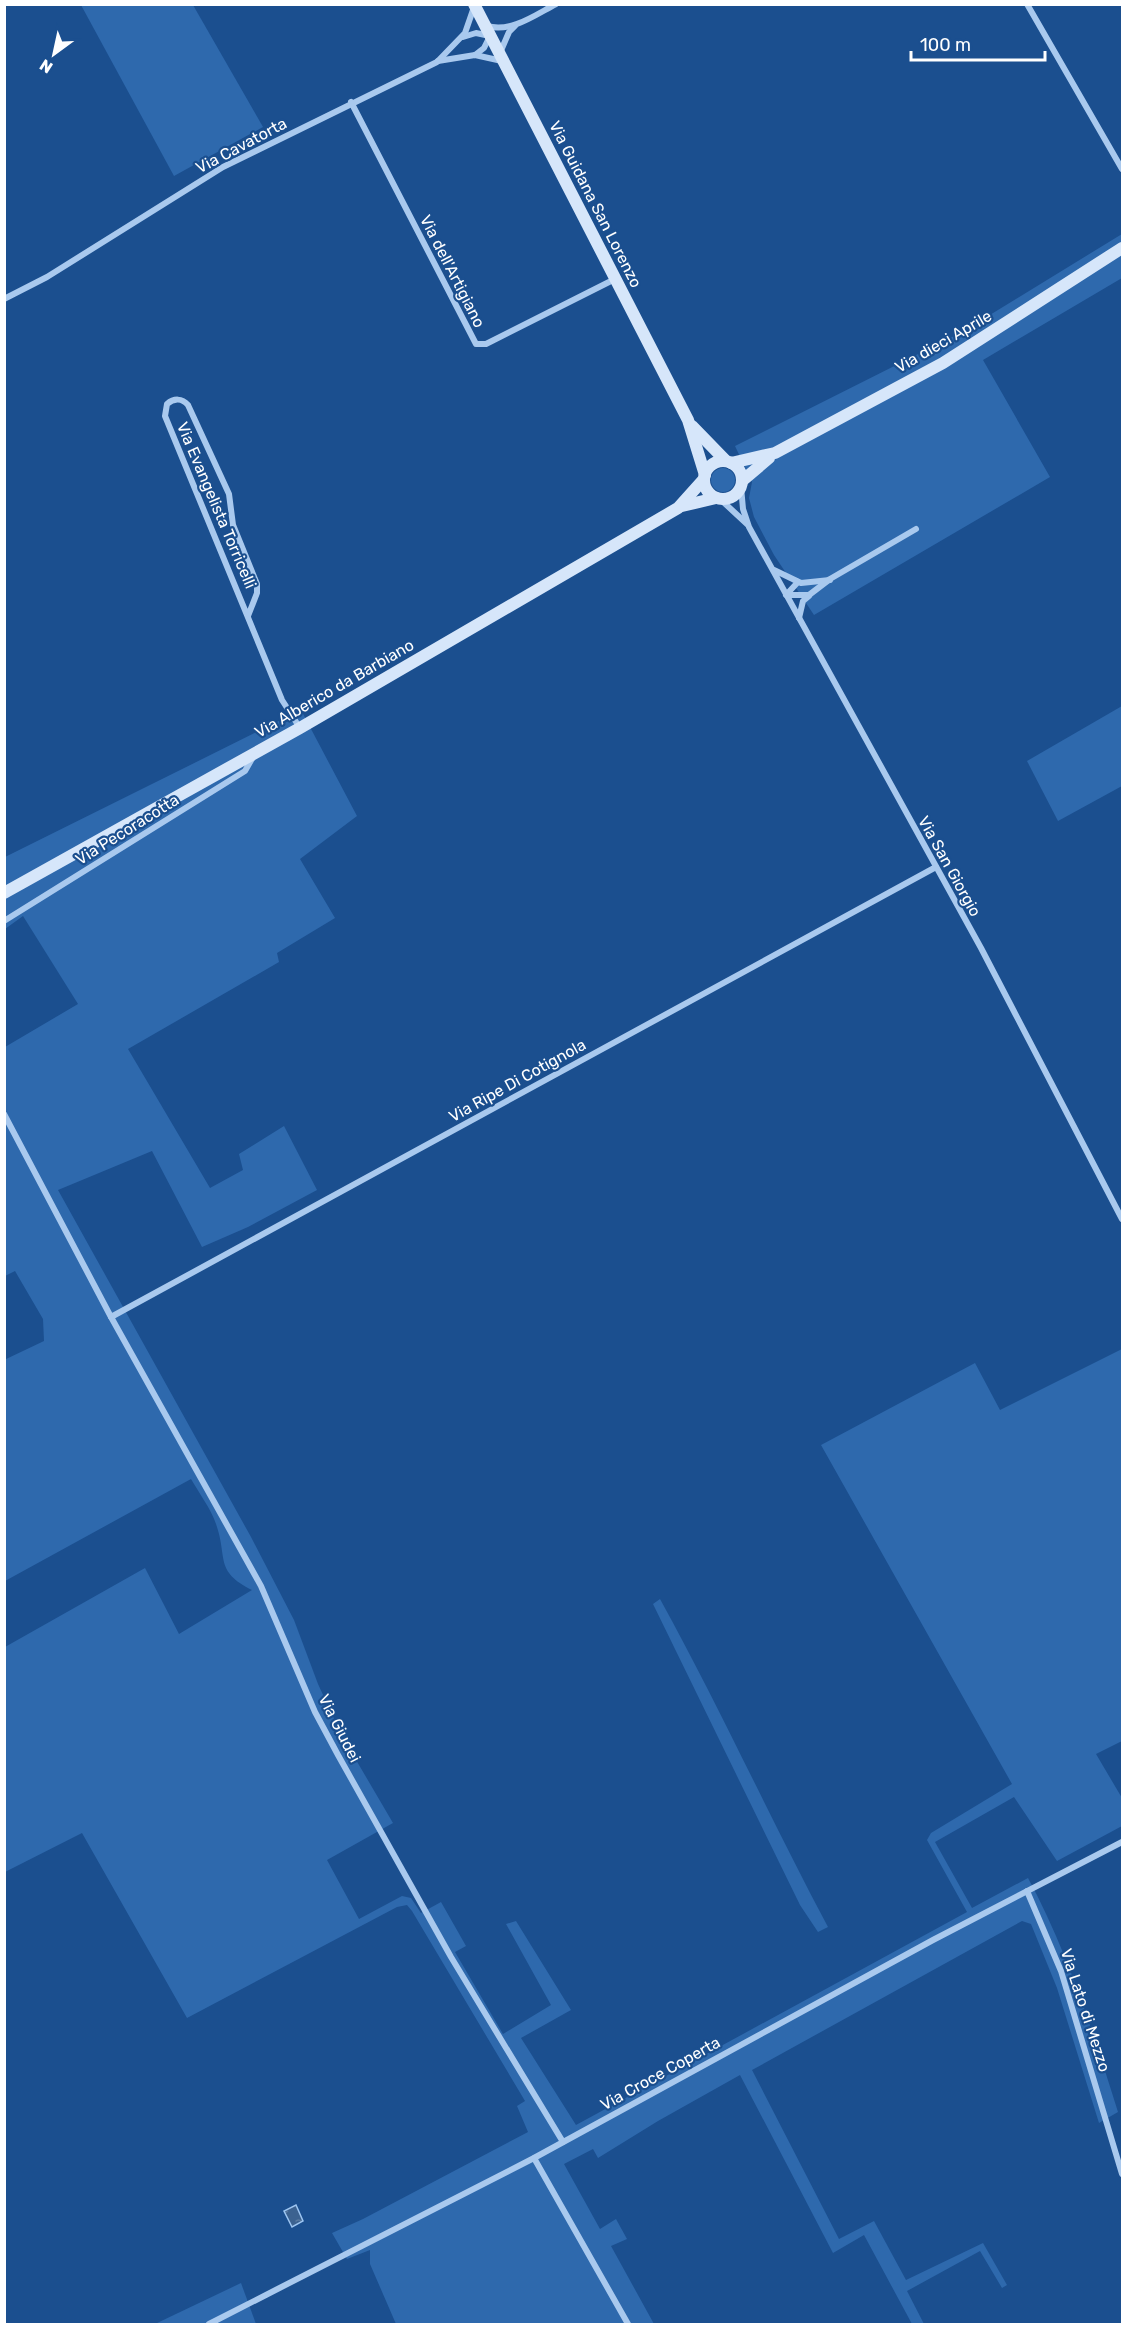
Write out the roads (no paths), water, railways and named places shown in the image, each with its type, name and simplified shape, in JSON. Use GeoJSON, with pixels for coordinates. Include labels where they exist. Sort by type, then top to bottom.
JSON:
{"type":"FeatureCollection","features":[{"type":"Feature","properties":{"kind":"main road","name":"Via Guidana San Lorenzo"},"geometry":{"type":"LineString","coordinates":[[474,5],[688,420]]}},
{"type":"Feature","properties":{"kind":"main road","name":"Via dieci Aprile"},"geometry":{"type":"LineString","coordinates":[[742,484],[775,453],[943,363],[1122,248]]}},
{"type":"Feature","properties":{"kind":"main road"},"geometry":{"type":"LineString","coordinates":[[688,420],[739,471],[742,484],[733,497],[718,498],[707,490],[688,420]]}},
{"type":"Feature","properties":{"kind":"main road","name":"Via dieci Aprile"},"geometry":{"type":"LineString","coordinates":[[729,462],[775,453]]}},
{"type":"Feature","properties":{"kind":"main road"},"geometry":{"type":"LineString","coordinates":[[704,477],[711,466],[729,462]]}},
{"type":"Feature","properties":{"kind":"main road","name":"Via Alberico da Barbiano"},"geometry":{"type":"LineString","coordinates":[[678,508],[704,477]]}},
{"type":"Feature","properties":{"kind":"main road","name":"Via Alberico da Barbiano"},"geometry":{"type":"LineString","coordinates":[[4,893],[300,729],[678,508],[718,498]]}},
{"type":"Feature","properties":{"kind":"street"},"geometry":{"type":"LineString","coordinates":[[438,62],[475,55],[501,58],[509,32],[516,25],[556,4]]}},
{"type":"Feature","properties":{"kind":"street"},"geometry":{"type":"LineString","coordinates":[[1028,4],[1122,169]]}},
{"type":"Feature","properties":{"kind":"street","name":"Via Cavatorta"},"geometry":{"type":"LineString","coordinates":[[4,299],[47,278],[223,167],[351,102],[438,62],[462,37],[474,5]]}},
{"type":"Feature","properties":{"kind":"street"},"geometry":{"type":"LineString","coordinates":[[462,37],[516,25]]}},
{"type":"Feature","properties":{"kind":"street"},"geometry":{"type":"LineString","coordinates":[[475,55],[483,48],[487,30]]}},
{"type":"Feature","properties":{"kind":"street","name":"Via dell'Artigiano"},"geometry":{"type":"LineString","coordinates":[[351,102],[476,344],[483,345],[616,279]]}},
{"type":"Feature","properties":{"kind":"street","name":"Via Evangelista Torricelli"},"geometry":{"type":"LineString","coordinates":[[248,616],[257,593],[257,584],[233,525],[229,494],[189,405],[182,400],[174,400],[167,404],[165,416],[282,700],[300,729]]}},
{"type":"Feature","properties":{"kind":"street","name":"Via San Giorgio"},"geometry":{"type":"LineString","coordinates":[[742,484],[743,508],[749,527],[936,867],[1122,1219]]}},
{"type":"Feature","properties":{"kind":"street","name":"Via San Giorgio"},"geometry":{"type":"LineString","coordinates":[[718,498],[749,527]]}},
{"type":"Feature","properties":{"kind":"street"},"geometry":{"type":"LineString","coordinates":[[798,619],[803,602],[809,595],[830,579],[916,529]]}},
{"type":"Feature","properties":{"kind":"street"},"geometry":{"type":"LineString","coordinates":[[772,568],[798,582],[809,584],[830,579]]}},
{"type":"Feature","properties":{"kind":"street"},"geometry":{"type":"LineString","coordinates":[[786,595],[798,582]]}},
{"type":"Feature","properties":{"kind":"street"},"geometry":{"type":"LineString","coordinates":[[786,595],[809,595]]}},
{"type":"Feature","properties":{"kind":"street","name":"Via Pecoracotta"},"geometry":{"type":"LineString","coordinates":[[4,921],[245,771],[255,752]]}},
{"type":"Feature","properties":{"kind":"street","name":"Via Ripe Di Cotignola"},"geometry":{"type":"LineString","coordinates":[[111,1317],[936,867]]}},
{"type":"Feature","properties":{"kind":"street"},"geometry":{"type":"LineString","coordinates":[[4,1114],[111,1317]]}},
{"type":"Feature","properties":{"kind":"street","name":"Via Giudei"},"geometry":{"type":"LineString","coordinates":[[111,1317],[261,1586],[315,1712],[338,1755],[451,1957],[563,2142]]}},
{"type":"Feature","properties":{"kind":"street","name":"Via Croce Coperta"},"geometry":{"type":"LineString","coordinates":[[209,2325],[534,2158],[1027,1891],[1122,1842]]}},
{"type":"Feature","properties":{"kind":"street","name":"Via Lato di Mezzo"},"geometry":{"type":"LineString","coordinates":[[1027,1891],[1061,1971],[1122,2174]]}},
{"type":"Feature","properties":{"kind":"street"},"geometry":{"type":"LineString","coordinates":[[534,2158],[628,2325]]}},
{"type":"Feature","properties":{"kind":"water"},"geometry":{"type":"Polygon","coordinates":[[[296,2205],[303,2221],[292,2227],[284,2211],[296,2205]]]}}]}
